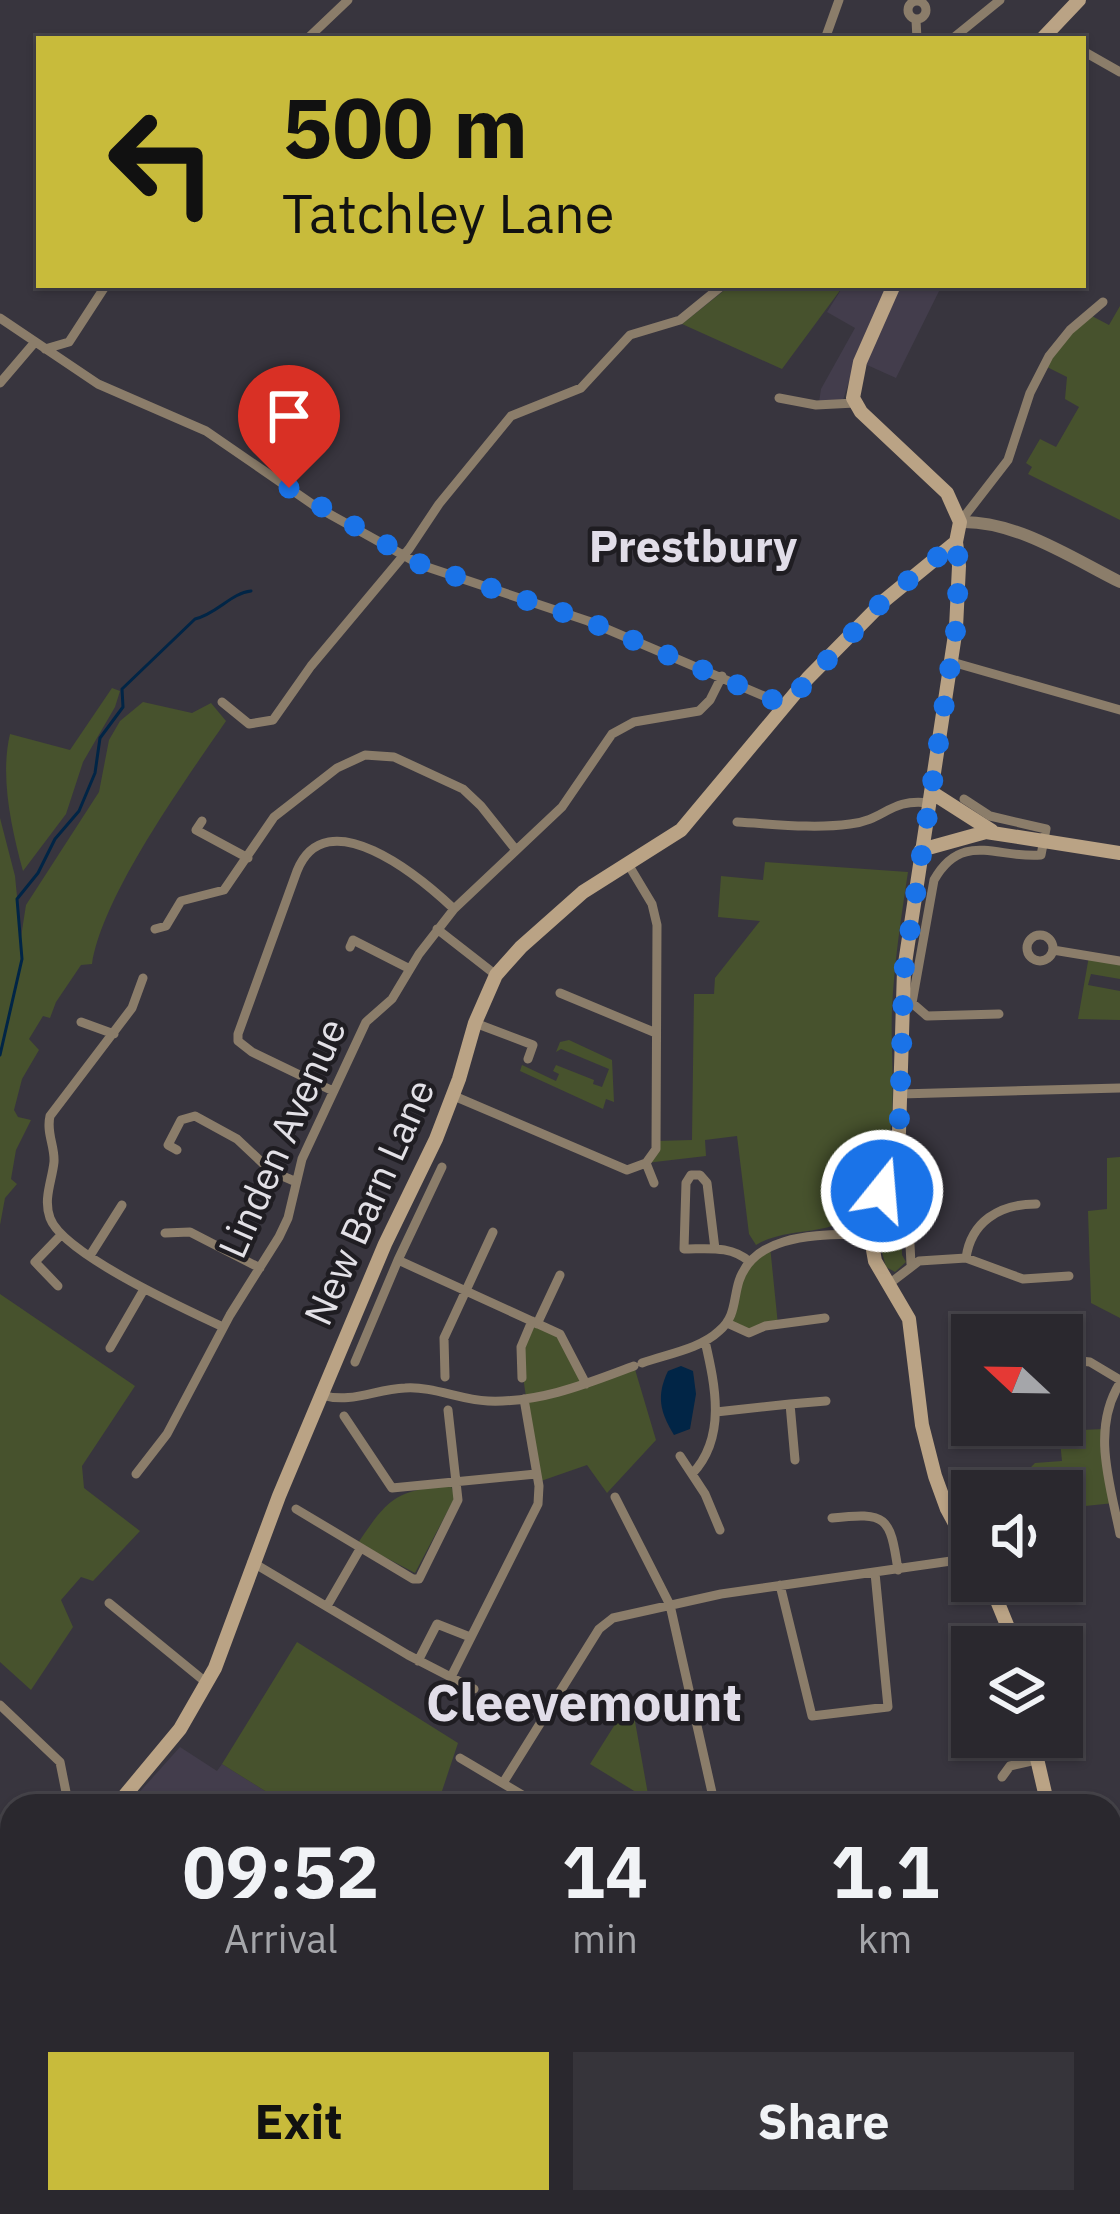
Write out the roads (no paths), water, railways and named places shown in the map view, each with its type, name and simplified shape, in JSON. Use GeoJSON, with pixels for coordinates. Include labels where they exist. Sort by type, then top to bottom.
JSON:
{"type":"FeatureCollection","features":[{"type":"Feature","properties":{"kind":"main road"},"geometry":{"type":"LineString","coordinates":[[1052,36],[1079,0]]}},
{"type":"Feature","properties":{"kind":"main road"},"geometry":{"type":"LineString","coordinates":[[893,288],[858,367],[852,389],[855,403],[946,494],[960,522],[959,566],[952,662],[904,970],[899,1132],[870,1233],[874,1259],[910,1328],[922,1425],[951,1517]]}},
{"type":"Feature","properties":{"kind":"main road","name":"New Barn Lane"},"geometry":{"type":"LineString","coordinates":[[126,1794],[180,1730],[208,1684],[322,1394],[454,1096],[475,1023],[496,975],[571,902],[681,830],[785,705],[884,600],[956,542]]}},
{"type":"Feature","properties":{"kind":"main road"},"geometry":{"type":"LineString","coordinates":[[930,798],[995,833]]}},
{"type":"Feature","properties":{"kind":"main road"},"geometry":{"type":"LineString","coordinates":[[921,850],[969,834],[995,833],[1120,854]]}},
{"type":"Feature","properties":{"kind":"main road"},"geometry":{"type":"LineString","coordinates":[[1036,1760],[1045,1794]]}},
{"type":"Feature","properties":{"kind":"street"},"geometry":{"type":"LineString","coordinates":[[310,36],[348,0]]}},
{"type":"Feature","properties":{"kind":"street"},"geometry":{"type":"LineString","coordinates":[[826,36],[839,0]]}},
{"type":"Feature","properties":{"kind":"street"},"geometry":{"type":"LineString","coordinates":[[961,36],[994,2]]}},
{"type":"Feature","properties":{"kind":"street"},"geometry":{"type":"LineString","coordinates":[[916,20],[917,36]]}},
{"type":"Feature","properties":{"kind":"street"},"geometry":{"type":"LineString","coordinates":[[1086,53],[1120,73]]}},
{"type":"Feature","properties":{"kind":"street"},"geometry":{"type":"LineString","coordinates":[[68,365],[68,342],[104,288]]}},
{"type":"Feature","properties":{"kind":"street"},"geometry":{"type":"LineString","coordinates":[[222,702],[249,724],[273,720],[511,416],[581,388],[630,335],[680,320],[719,288]]}},
{"type":"Feature","properties":{"kind":"street"},"geometry":{"type":"LineString","coordinates":[[960,522],[1008,460],[1030,392],[1048,356],[1103,302]]}},
{"type":"Feature","properties":{"kind":"street"},"geometry":{"type":"LineString","coordinates":[[0,318],[98,383],[206,431],[315,506],[403,555],[445,574],[588,621],[785,705]]}},
{"type":"Feature","properties":{"kind":"street"},"geometry":{"type":"LineString","coordinates":[[0,383],[35,342]]}},
{"type":"Feature","properties":{"kind":"street"},"geometry":{"type":"LineString","coordinates":[[45,350],[68,342]]}},
{"type":"Feature","properties":{"kind":"street"},"geometry":{"type":"LineString","coordinates":[[779,398],[816,405],[855,403]]}},
{"type":"Feature","properties":{"kind":"street"},"geometry":{"type":"LineString","coordinates":[[960,522],[990,524],[1120,582]]}},
{"type":"Feature","properties":{"kind":"street"},"geometry":{"type":"LineString","coordinates":[[952,662],[1120,710]]}},
{"type":"Feature","properties":{"kind":"street","name":"Linden Avenue"},"geometry":{"type":"LineString","coordinates":[[136,1474],[167,1434],[288,1218],[294,1180],[365,1022],[392,999],[454,909],[568,800],[612,734],[634,722],[699,711],[722,676]]}},
{"type":"Feature","properties":{"kind":"street"},"geometry":{"type":"LineString","coordinates":[[166,929],[178,897],[224,890],[268,824],[343,764],[372,754],[394,757],[463,789],[516,850]]}},
{"type":"Feature","properties":{"kind":"street"},"geometry":{"type":"LineString","coordinates":[[737,823],[848,825],[868,821],[902,801],[930,798]]}},
{"type":"Feature","properties":{"kind":"street"},"geometry":{"type":"LineString","coordinates":[[964,799],[990,816],[1042,826],[1046,829],[1041,855],[976,848],[947,862],[934,880],[914,1006],[927,1016],[999,1014]]}},
{"type":"Feature","properties":{"kind":"street"},"geometry":{"type":"LineString","coordinates":[[196,830],[248,859]]}},
{"type":"Feature","properties":{"kind":"street"},"geometry":{"type":"LineString","coordinates":[[333,1091],[238,1041],[302,860],[316,844],[335,839],[353,843],[413,874],[454,909]]}},
{"type":"Feature","properties":{"kind":"street"},"geometry":{"type":"LineString","coordinates":[[454,1096],[627,1170],[646,1162],[656,1149],[656,917],[628,864]]}},
{"type":"Feature","properties":{"kind":"street"},"geometry":{"type":"LineString","coordinates":[[437,929],[496,975]]}},
{"type":"Feature","properties":{"kind":"street"},"geometry":{"type":"LineString","coordinates":[[353,940],[410,969]]}},
{"type":"Feature","properties":{"kind":"street"},"geometry":{"type":"LineString","coordinates":[[1053,950],[1120,961]]}},
{"type":"Feature","properties":{"kind":"street"},"geometry":{"type":"LineString","coordinates":[[143,978],[137,998],[114,1034],[48,1121],[54,1159],[48,1209],[61,1235],[143,1291],[223,1327]]}},
{"type":"Feature","properties":{"kind":"street"},"geometry":{"type":"LineString","coordinates":[[560,992],[656,1033]]}},
{"type":"Feature","properties":{"kind":"street"},"geometry":{"type":"LineString","coordinates":[[137,998],[152,1002]]}},
{"type":"Feature","properties":{"kind":"street"},"geometry":{"type":"LineString","coordinates":[[81,1022],[114,1034]]}},
{"type":"Feature","properties":{"kind":"street"},"geometry":{"type":"LineString","coordinates":[[475,1023],[533,1045],[528,1058]]}},
{"type":"Feature","properties":{"kind":"street"},"geometry":{"type":"LineString","coordinates":[[226,1044],[238,1041]]}},
{"type":"Feature","properties":{"kind":"street"},"geometry":{"type":"LineString","coordinates":[[900,1094],[1120,1088]]}},
{"type":"Feature","properties":{"kind":"street"},"geometry":{"type":"LineString","coordinates":[[177,1150],[168,1144],[183,1118],[195,1117],[241,1142],[271,1171],[294,1180]]}},
{"type":"Feature","properties":{"kind":"street"},"geometry":{"type":"LineString","coordinates":[[905,1148],[911,1264]]}},
{"type":"Feature","properties":{"kind":"street"},"geometry":{"type":"LineString","coordinates":[[646,1162],[654,1183]]}},
{"type":"Feature","properties":{"kind":"street"},"geometry":{"type":"LineString","coordinates":[[355,1362],[442,1167]]}},
{"type":"Feature","properties":{"kind":"street"},"geometry":{"type":"LineString","coordinates":[[715,1249],[707,1186],[700,1174],[691,1175],[686,1183],[684,1249],[733,1250],[750,1262]]}},
{"type":"Feature","properties":{"kind":"street"},"geometry":{"type":"LineString","coordinates":[[886,1181],[907,1188]]}},
{"type":"Feature","properties":{"kind":"street"},"geometry":{"type":"LineString","coordinates":[[967,1258],[973,1233],[984,1221],[1010,1206],[1036,1204]]}},
{"type":"Feature","properties":{"kind":"street"},"geometry":{"type":"LineString","coordinates":[[91,1254],[122,1205]]}},
{"type":"Feature","properties":{"kind":"street"},"geometry":{"type":"LineString","coordinates":[[445,1378],[443,1343],[494,1232]]}},
{"type":"Feature","properties":{"kind":"street"},"geometry":{"type":"LineString","coordinates":[[165,1233],[194,1233],[260,1268]]}},
{"type":"Feature","properties":{"kind":"street"},"geometry":{"type":"LineString","coordinates":[[322,1394],[350,1399],[402,1388],[488,1401],[571,1390],[705,1341],[727,1323],[750,1262],[778,1244],[870,1233]]}},
{"type":"Feature","properties":{"kind":"street"},"geometry":{"type":"LineString","coordinates":[[19,1264],[35,1262],[61,1235]]}},
{"type":"Feature","properties":{"kind":"street"},"geometry":{"type":"LineString","coordinates":[[889,1284],[919,1261],[967,1258],[1023,1279],[1069,1276]]}},
{"type":"Feature","properties":{"kind":"street"},"geometry":{"type":"LineString","coordinates":[[398,1260],[565,1338],[586,1384]]}},
{"type":"Feature","properties":{"kind":"street"},"geometry":{"type":"LineString","coordinates":[[35,1262],[58,1286]]}},
{"type":"Feature","properties":{"kind":"street"},"geometry":{"type":"LineString","coordinates":[[522,1378],[521,1343],[560,1275]]}},
{"type":"Feature","properties":{"kind":"street"},"geometry":{"type":"LineString","coordinates":[[110,1348],[143,1291]]}},
{"type":"Feature","properties":{"kind":"street"},"geometry":{"type":"LineString","coordinates":[[727,1323],[749,1333],[765,1326],[825,1318]]}},
{"type":"Feature","properties":{"kind":"street"},"geometry":{"type":"LineString","coordinates":[[692,1474],[707,1452],[716,1412],[705,1341]]}},
{"type":"Feature","properties":{"kind":"street"},"geometry":{"type":"LineString","coordinates":[[1083,1362],[1096,1364],[1120,1381],[1109,1402],[1104,1430],[1120,1534]]}},
{"type":"Feature","properties":{"kind":"street"},"geometry":{"type":"LineString","coordinates":[[451,1677],[538,1504],[524,1399]]}},
{"type":"Feature","properties":{"kind":"street"},"geometry":{"type":"LineString","coordinates":[[716,1412],[826,1401]]}},
{"type":"Feature","properties":{"kind":"street"},"geometry":{"type":"LineString","coordinates":[[790,1404],[795,1460]]}},
{"type":"Feature","properties":{"kind":"street"},"geometry":{"type":"LineString","coordinates":[[296,1509],[419,1579],[455,1508],[457,1480],[448,1410]]}},
{"type":"Feature","properties":{"kind":"street"},"geometry":{"type":"LineString","coordinates":[[344,1416],[390,1487],[536,1474]]}},
{"type":"Feature","properties":{"kind":"street"},"geometry":{"type":"LineString","coordinates":[[680,1456],[705,1494],[720,1530]]}},
{"type":"Feature","properties":{"kind":"street"},"geometry":{"type":"LineString","coordinates":[[615,1498],[670,1605],[712,1794]]}},
{"type":"Feature","properties":{"kind":"street"},"geometry":{"type":"LineString","coordinates":[[832,1518],[868,1514],[883,1519],[892,1531],[898,1570]]}},
{"type":"Feature","properties":{"kind":"street"},"geometry":{"type":"LineString","coordinates":[[327,1606],[360,1549]]}},
{"type":"Feature","properties":{"kind":"street"},"geometry":{"type":"LineString","coordinates":[[503,1783],[603,1624],[670,1605],[951,1560]]}},
{"type":"Feature","properties":{"kind":"street"},"geometry":{"type":"LineString","coordinates":[[253,1562],[474,1689]]}},
{"type":"Feature","properties":{"kind":"street"},"geometry":{"type":"LineString","coordinates":[[780,1586],[812,1716],[888,1707],[875,1573]]}},
{"type":"Feature","properties":{"kind":"street"},"geometry":{"type":"LineString","coordinates":[[109,1603],[208,1684]]}},
{"type":"Feature","properties":{"kind":"street"},"geometry":{"type":"LineString","coordinates":[[418,1660],[437,1624],[470,1637]]}},
{"type":"Feature","properties":{"kind":"street"},"geometry":{"type":"LineString","coordinates":[[0,1705],[60,1762],[68,1794]]}},
{"type":"Feature","properties":{"kind":"street"},"geometry":{"type":"LineString","coordinates":[[460,1758],[521,1794]]}},
{"type":"Feature","properties":{"kind":"street"},"geometry":{"type":"LineString","coordinates":[[1003,1777],[1010,1766],[1036,1760]]}},
{"type":"Feature","properties":{"kind":"water"},"geometry":{"type":"Polygon","coordinates":[[[681,1366],[693,1371],[696,1394],[690,1429],[674,1435],[661,1396],[668,1371],[681,1366]]]}},
{"type":"Feature","properties":{"kind":"waterway"},"geometry":{"type":"LineString","coordinates":[[0,1055],[22,959],[17,899],[79,811],[95,773],[100,738],[123,707],[122,689],[195,619],[251,591]]}},
{"type":"Feature","properties":{"kind":"district","name":"Prestbury"},"geometry":{"type":"Point","coordinates":[693,546]}},
{"type":"Feature","properties":{"kind":"district","name":"Cleevemount"},"geometry":{"type":"Point","coordinates":[584,1703]}}]}
